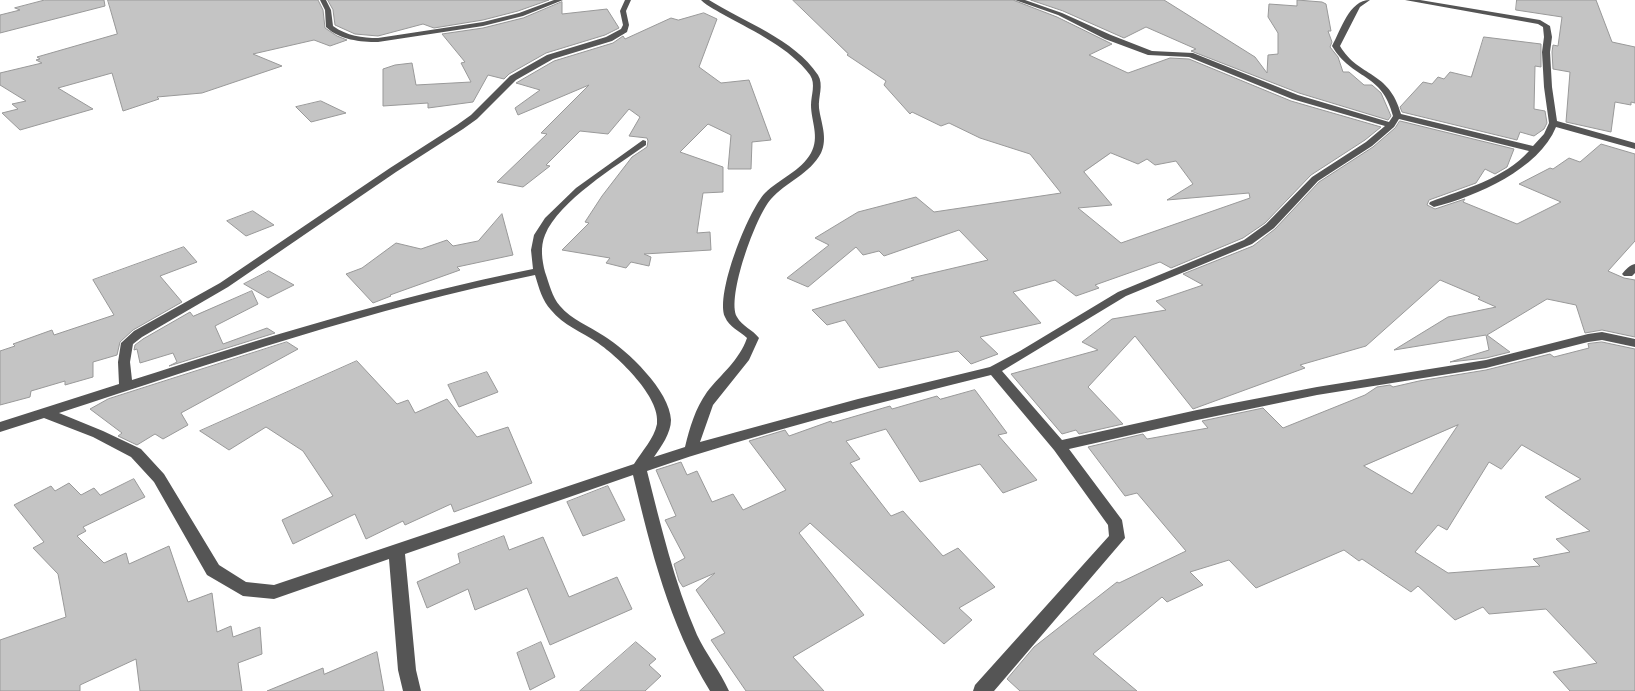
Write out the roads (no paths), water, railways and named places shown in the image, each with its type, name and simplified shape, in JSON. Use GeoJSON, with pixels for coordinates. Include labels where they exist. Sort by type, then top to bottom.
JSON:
{"type":"FeatureCollection","features":[{"type":"Feature","properties":{"kind":"street"},"geometry":{"type":"LineString","coordinates":[[323,0],[328,10],[330,27],[338,33],[369,41],[478,26],[521,15],[560,0]]}},
{"type":"Feature","properties":{"kind":"street"},"geometry":{"type":"LineString","coordinates":[[126,386],[125,351],[127,343],[138,334],[224,286],[393,170],[460,127],[513,78],[550,58],[608,39],[624,30],[626,25],[622,11],[628,0]]}},
{"type":"Feature","properties":{"kind":"street"},"geometry":{"type":"LineString","coordinates":[[691,450],[706,404],[738,366],[751,345],[752,338],[749,332],[736,324],[730,316],[729,304],[736,267],[750,227],[763,202],[816,153],[821,137],[815,106],[817,82],[814,74],[794,55],[704,0]]}},
{"type":"Feature","properties":{"kind":"street"},"geometry":{"type":"LineString","coordinates":[[1018,0],[1060,14],[1108,37],[1151,53],[1190,56],[1304,100],[1536,150]]}},
{"type":"Feature","properties":{"kind":"street"},"geometry":{"type":"LineString","coordinates":[[43,412],[98,434],[136,453],[159,478],[213,570],[243,589],[274,592],[691,450],[858,404],[994,370],[1024,354],[1122,294],[1248,242],[1270,226],[1315,179],[1369,144],[1394,120],[1396,103],[1389,92],[1380,81],[1340,55],[1336,46],[1357,6],[1367,0]]}},
{"type":"Feature","properties":{"kind":"street"},"geometry":{"type":"LineString","coordinates":[[1408,0],[1540,22],[1546,26],[1548,38],[1546,52],[1548,87],[1553,123],[1548,135],[1523,163],[1502,176],[1482,186],[1434,204]]}},
{"type":"Feature","properties":{"kind":"street"},"geometry":{"type":"LineString","coordinates":[[1553,123],[1635,146]]}},
{"type":"Feature","properties":{"kind":"street"},"geometry":{"type":"LineString","coordinates":[[643,143],[572,195],[555,214],[538,239],[536,251],[540,271],[550,301],[567,320],[609,345],[637,372],[654,392],[664,417],[662,428],[638,468],[667,578],[689,636],[720,691]]}},
{"type":"Feature","properties":{"kind":"street"},"geometry":{"type":"LineString","coordinates":[[0,427],[126,386],[327,325],[433,297],[474,284],[540,271]]}},
{"type":"Feature","properties":{"kind":"street"},"geometry":{"type":"LineString","coordinates":[[1059,446],[1197,415],[1308,393],[1486,364],[1588,338],[1602,336],[1635,343]]}},
{"type":"Feature","properties":{"kind":"street"},"geometry":{"type":"LineString","coordinates":[[982,691],[1117,538],[1116,524],[1059,446],[994,370]]}},
{"type":"Feature","properties":{"kind":"street"},"geometry":{"type":"LineString","coordinates":[[396,549],[407,670],[412,691]]}}]}
